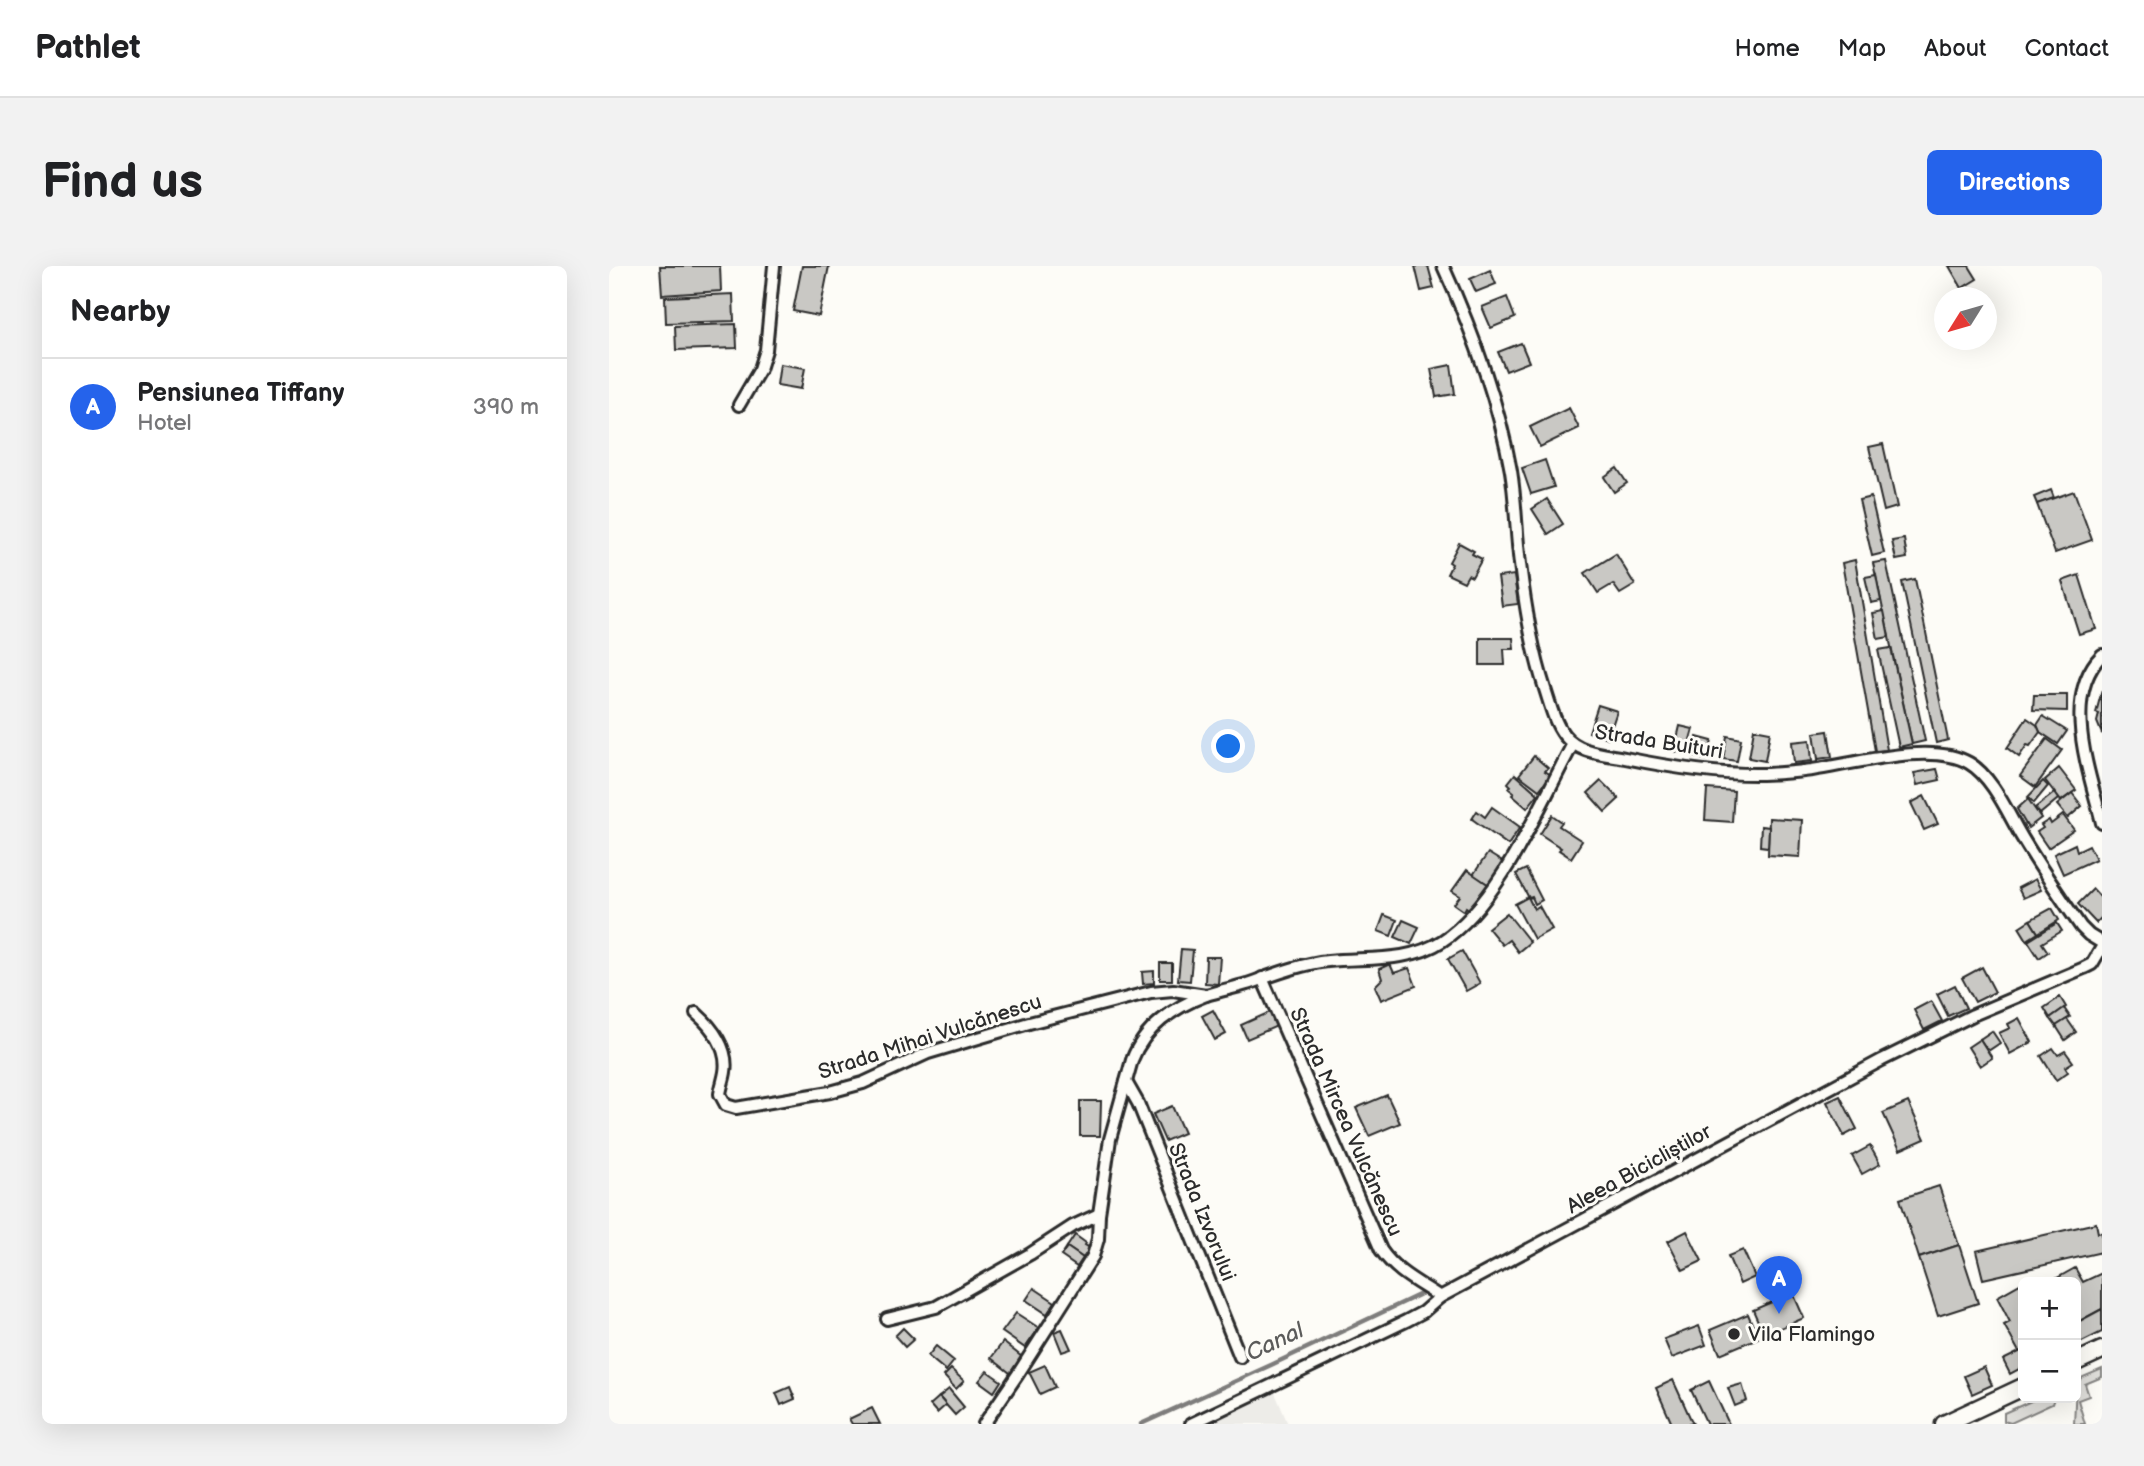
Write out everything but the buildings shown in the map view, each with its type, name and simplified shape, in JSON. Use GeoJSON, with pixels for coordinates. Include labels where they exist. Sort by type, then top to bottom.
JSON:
{"type":"FeatureCollection","features":[{"type":"Feature","properties":{"kind":"main road"},"geometry":{"type":"LineString","coordinates":[[2081,1360],[2102,1350]]}},
{"type":"Feature","properties":{"kind":"main road"},"geometry":{"type":"LineString","coordinates":[[1944,1424],[2018,1389]]}},
{"type":"Feature","properties":{"kind":"street"},"geometry":{"type":"LineString","coordinates":[[739,405],[760,369],[766,350],[773,266]]}},
{"type":"Feature","properties":{"kind":"street","name":"Strada Buituri"},"geometry":{"type":"LineString","coordinates":[[1443,266],[1489,381],[1511,470],[1519,563],[1535,654],[1548,700],[1565,736],[1573,744],[1596,752],[1657,765],[1710,772],[1759,774],[1809,770],[1906,755],[1944,754],[1961,758],[1974,766],[1984,777],[2081,927],[2102,945]]}},
{"type":"Feature","properties":{"kind":"street"},"geometry":{"type":"LineString","coordinates":[[2102,655],[2086,680],[2080,718],[2102,822]]}},
{"type":"Feature","properties":{"kind":"street"},"geometry":{"type":"LineString","coordinates":[[984,1424],[1093,1256],[1098,1239],[1110,1139],[1137,1047],[1145,1035],[1157,1023],[1206,995],[1311,963],[1414,954],[1440,942],[1474,913],[1496,882],[1573,744]]}},
{"type":"Feature","properties":{"kind":"street","name":"Aleea Bicicliștilor"},"geometry":{"type":"LineString","coordinates":[[1191,1424],[1406,1321],[1423,1312],[1440,1297],[1882,1060],[1973,1014],[2092,964],[2102,945]]}},
{"type":"Feature","properties":{"kind":"street","name":"Strada Mircea Vulcănescu"},"geometry":{"type":"LineString","coordinates":[[1262,978],[1381,1250],[1401,1272],[1440,1297]]}},
{"type":"Feature","properties":{"kind":"street","name":"Strada Mihai Vulcănescu"},"geometry":{"type":"LineString","coordinates":[[696,1013],[721,1044],[726,1062],[720,1094],[726,1105],[736,1108],[830,1092],[863,1083],[928,1053],[1029,1023],[1151,992],[1173,990],[1206,995]]}},
{"type":"Feature","properties":{"kind":"street","name":"Strada Izvorului"},"geometry":{"type":"LineString","coordinates":[[1126,1082],[1137,1102],[1240,1357]]}},
{"type":"Feature","properties":{"kind":"street"},"geometry":{"type":"LineString","coordinates":[[887,1319],[936,1307],[1030,1254],[1073,1226],[1099,1214]]}},
{"type":"Feature","properties":{"kind":"shaded area"},"geometry":{"type":"Polygon","coordinates":[[[2102,1369],[2102,1377],[2085,1384],[2089,1396],[2081,1399],[2081,1379],[2102,1369]]]}},
{"type":"Feature","properties":{"kind":"shaded area"},"geometry":{"type":"Polygon","coordinates":[[[1273,1388],[1288,1424],[1197,1424],[1273,1388]]]}},
{"type":"Feature","properties":{"kind":"shaded area"},"geometry":{"type":"Polygon","coordinates":[[[2027,1403],[2052,1403],[2011,1423],[2004,1421],[2004,1413],[2027,1403]]]}},
{"type":"Feature","properties":{"kind":"shaded area"},"geometry":{"type":"Polygon","coordinates":[[[2075,1403],[2079,1403],[2085,1424],[2074,1424],[2075,1403]]]}},
{"type":"Feature","properties":{"kind":"waterway","name":"Canal"},"geometry":{"type":"LineString","coordinates":[[1141,1424],[1423,1293]]}},
{"type":"Feature","properties":{"kind":"place","name":"Pensiunea Tiffany"},"geometry":{"type":"Point","coordinates":[1779,1314]}},
{"type":"Feature","properties":{"kind":"place","name":"Vila Flamingo"},"geometry":{"type":"Point","coordinates":[1734,1334]}}]}
